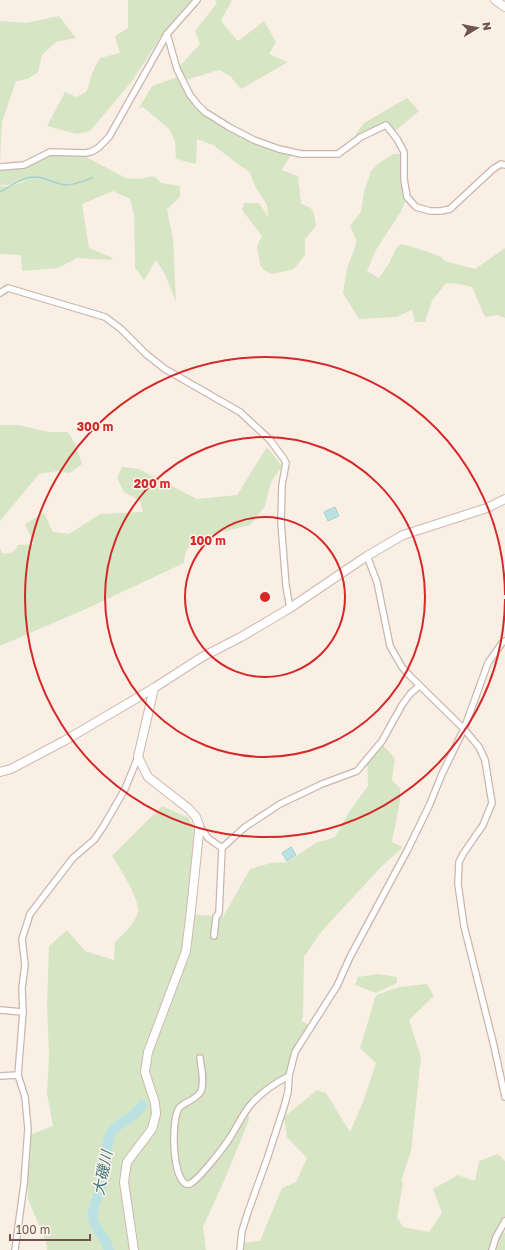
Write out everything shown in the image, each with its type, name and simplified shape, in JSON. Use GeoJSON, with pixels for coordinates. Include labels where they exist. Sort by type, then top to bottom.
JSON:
{"type":"FeatureCollection","features":[{"type":"Feature","properties":{"kind":"street"},"geometry":{"type":"LineString","coordinates":[[0,167],[24,165],[50,152],[85,153],[98,148],[109,137],[167,34],[197,0]]}},
{"type":"Feature","properties":{"kind":"street"},"geometry":{"type":"LineString","coordinates":[[495,0],[505,7]]}},
{"type":"Feature","properties":{"kind":"street"},"geometry":{"type":"LineString","coordinates":[[167,34],[176,69],[190,95],[198,105],[205,112],[254,140],[279,149],[301,154],[338,154],[361,137],[386,125],[397,139],[404,152],[404,179],[407,197],[416,207],[430,211],[450,209],[493,168],[501,164],[505,165]]}},
{"type":"Feature","properties":{"kind":"street"},"geometry":{"type":"LineString","coordinates":[[0,294],[8,288],[105,317],[121,329],[146,354],[165,369],[240,412],[270,440],[286,463],[282,485],[281,522],[286,586],[290,608]]}},
{"type":"Feature","properties":{"kind":"street"},"geometry":{"type":"LineString","coordinates":[[0,772],[11,769],[38,756],[154,688],[202,657],[241,637],[290,608],[366,556],[403,535],[487,508],[505,499]]}},
{"type":"Feature","properties":{"kind":"street"},"geometry":{"type":"LineString","coordinates":[[366,556],[377,582],[387,638],[402,667],[419,686],[464,729],[479,747],[485,760],[492,803],[483,825],[462,854],[459,862],[458,884],[464,926],[505,1097]]}},
{"type":"Feature","properties":{"kind":"street"},"geometry":{"type":"LineString","coordinates":[[240,1250],[242,1231],[284,1108],[288,1092],[289,1076],[295,1052],[337,986],[350,957],[429,806],[442,774],[464,729],[488,663],[505,640]]}},
{"type":"Feature","properties":{"kind":"street"},"geometry":{"type":"LineString","coordinates":[[214,936],[216,917],[219,913],[222,848],[245,827],[280,804],[322,784],[357,771],[382,741],[402,705],[410,694],[419,686]]}},
{"type":"Feature","properties":{"kind":"street"},"geometry":{"type":"LineString","coordinates":[[15,1250],[24,1184],[28,1129],[25,1097],[18,1075],[23,1012],[22,988],[25,965],[22,939],[30,914],[49,887],[73,858],[94,840],[125,789],[138,757],[154,688]]}},
{"type":"Feature","properties":{"kind":"street"},"geometry":{"type":"LineString","coordinates":[[138,757],[148,777],[189,810],[196,817],[199,825],[208,838],[222,848]]}},
{"type":"Feature","properties":{"kind":"street"},"geometry":{"type":"LineString","coordinates":[[134,1250],[124,1182],[127,1162],[152,1129],[156,1114],[155,1103],[145,1072],[148,1052],[186,951],[199,825]]}},
{"type":"Feature","properties":{"kind":"street"},"geometry":{"type":"LineString","coordinates":[[0,1010],[23,1012]]}},
{"type":"Feature","properties":{"kind":"street"},"geometry":{"type":"LineString","coordinates":[[200,1058],[202,1083],[201,1091],[197,1096],[180,1107],[176,1118],[174,1144],[176,1162],[180,1179],[186,1184],[193,1182],[208,1166],[230,1138],[245,1112],[253,1102],[266,1089],[289,1076]]}},
{"type":"Feature","properties":{"kind":"street"},"geometry":{"type":"LineString","coordinates":[[0,1076],[18,1075]]}},
{"type":"Feature","properties":{"kind":"street"},"geometry":{"type":"LineString","coordinates":[[492,1250],[496,1237],[505,1221]]}},
{"type":"Feature","properties":{"kind":"green space"},"geometry":{"type":"Polygon","coordinates":[[[128,0],[193,0],[164,32],[132,81],[90,131],[77,134],[47,126],[65,92],[77,97],[87,91],[92,73],[100,58],[120,53],[115,36],[128,28],[128,0]]]}},
{"type":"Feature","properties":{"kind":"green space"},"geometry":{"type":"Polygon","coordinates":[[[215,0],[232,0],[221,21],[238,41],[264,21],[276,42],[269,54],[288,62],[241,89],[230,76],[219,70],[182,81],[177,69],[200,44],[195,31],[217,3],[215,0]]]}},
{"type":"Feature","properties":{"kind":"green space"},"geometry":{"type":"Polygon","coordinates":[[[59,16],[76,38],[56,42],[42,55],[38,72],[28,79],[16,81],[2,122],[0,164],[0,22],[25,23],[59,16]]]}},
{"type":"Feature","properties":{"kind":"green space"},"geometry":{"type":"Polygon","coordinates":[[[177,77],[188,96],[200,109],[223,127],[250,141],[292,153],[282,170],[298,176],[301,204],[309,207],[313,211],[316,226],[305,239],[305,255],[294,269],[272,274],[265,271],[260,265],[257,246],[262,236],[242,210],[244,203],[259,203],[268,217],[267,205],[255,186],[250,173],[213,145],[197,139],[196,164],[176,159],[175,141],[169,129],[143,107],[139,108],[152,86],[177,77]]]}},
{"type":"Feature","properties":{"kind":"green space"},"geometry":{"type":"Polygon","coordinates":[[[407,98],[419,111],[393,133],[386,125],[345,149],[364,123],[407,98]]]}},
{"type":"Feature","properties":{"kind":"green space"},"geometry":{"type":"Polygon","coordinates":[[[393,154],[401,154],[406,200],[400,213],[376,250],[367,271],[379,278],[397,247],[401,244],[440,256],[445,261],[475,269],[505,248],[505,318],[497,315],[485,317],[472,287],[446,283],[432,301],[425,322],[415,322],[412,310],[396,317],[359,319],[343,293],[347,268],[356,245],[356,239],[350,226],[361,212],[364,192],[371,171],[378,164],[393,154]]]}},
{"type":"Feature","properties":{"kind":"green space"},"geometry":{"type":"Polygon","coordinates":[[[52,155],[86,157],[126,178],[140,179],[154,176],[161,183],[180,186],[180,197],[167,209],[173,239],[176,302],[165,274],[156,260],[144,280],[135,268],[134,215],[130,199],[113,191],[82,204],[89,248],[113,258],[111,260],[77,258],[58,268],[22,271],[21,255],[0,254],[0,186],[9,187],[33,178],[8,185],[0,185],[0,171],[26,167],[52,155]]]}},
{"type":"Feature","properties":{"kind":"green space"},"geometry":{"type":"Polygon","coordinates":[[[0,425],[19,425],[48,432],[68,432],[75,444],[82,464],[70,473],[58,471],[39,474],[0,521],[0,425]]]}},
{"type":"Feature","properties":{"kind":"green space"},"geometry":{"type":"Polygon","coordinates":[[[267,447],[282,466],[271,482],[265,506],[250,525],[192,540],[185,555],[184,563],[88,608],[0,646],[0,548],[2,553],[8,554],[14,551],[18,545],[34,544],[25,524],[44,513],[53,532],[69,534],[100,514],[143,512],[140,501],[124,492],[117,478],[122,467],[139,469],[197,499],[237,495],[267,447]]]}},
{"type":"Feature","properties":{"kind":"green space"},"geometry":{"type":"Polygon","coordinates":[[[379,741],[395,758],[392,780],[400,788],[400,801],[392,842],[403,847],[382,866],[321,932],[304,957],[303,1018],[301,1021],[310,1025],[285,1078],[248,1106],[249,1120],[203,1227],[206,1250],[47,1250],[46,1242],[28,1199],[27,1136],[53,1126],[47,1094],[49,1056],[47,1006],[49,946],[67,930],[85,951],[114,960],[115,942],[132,925],[138,912],[138,906],[124,875],[112,856],[162,806],[189,818],[194,829],[189,914],[223,917],[250,869],[271,863],[287,862],[316,843],[335,837],[349,812],[368,786],[367,761],[379,741]]]}},
{"type":"Feature","properties":{"kind":"green space"},"geometry":{"type":"Polygon","coordinates":[[[378,974],[397,977],[397,983],[376,993],[355,985],[358,977],[378,974]]]}},
{"type":"Feature","properties":{"kind":"green space"},"geometry":{"type":"Polygon","coordinates":[[[427,984],[434,996],[409,1020],[421,1057],[411,1151],[401,1181],[403,1183],[397,1217],[403,1227],[429,1232],[442,1213],[433,1189],[458,1175],[475,1181],[479,1161],[498,1154],[505,1161],[505,1219],[500,1231],[505,1233],[505,1250],[240,1250],[239,1243],[260,1241],[282,1188],[296,1182],[307,1158],[287,1137],[284,1117],[317,1090],[326,1093],[350,1132],[363,1102],[376,1063],[360,1048],[376,995],[399,987],[427,984]]]}},
{"type":"Feature","properties":{"kind":"water"},"geometry":{"type":"Polygon","coordinates":[[[335,507],[339,516],[328,521],[324,512],[335,507]]]}},
{"type":"Feature","properties":{"kind":"water"},"geometry":{"type":"Polygon","coordinates":[[[291,847],[296,855],[287,861],[282,853],[291,847]]]}},
{"type":"Feature","properties":{"kind":"waterway"},"geometry":{"type":"LineString","coordinates":[[0,192],[17,182],[30,177],[42,178],[65,185],[75,184],[92,178]]}},
{"type":"Feature","properties":{"kind":"waterway","name":"大磯川"},"geometry":{"type":"LineString","coordinates":[[109,1250],[96,1226],[93,1217],[95,1203],[104,1179],[108,1140],[112,1131],[119,1124],[136,1113],[142,1105]]}}]}
